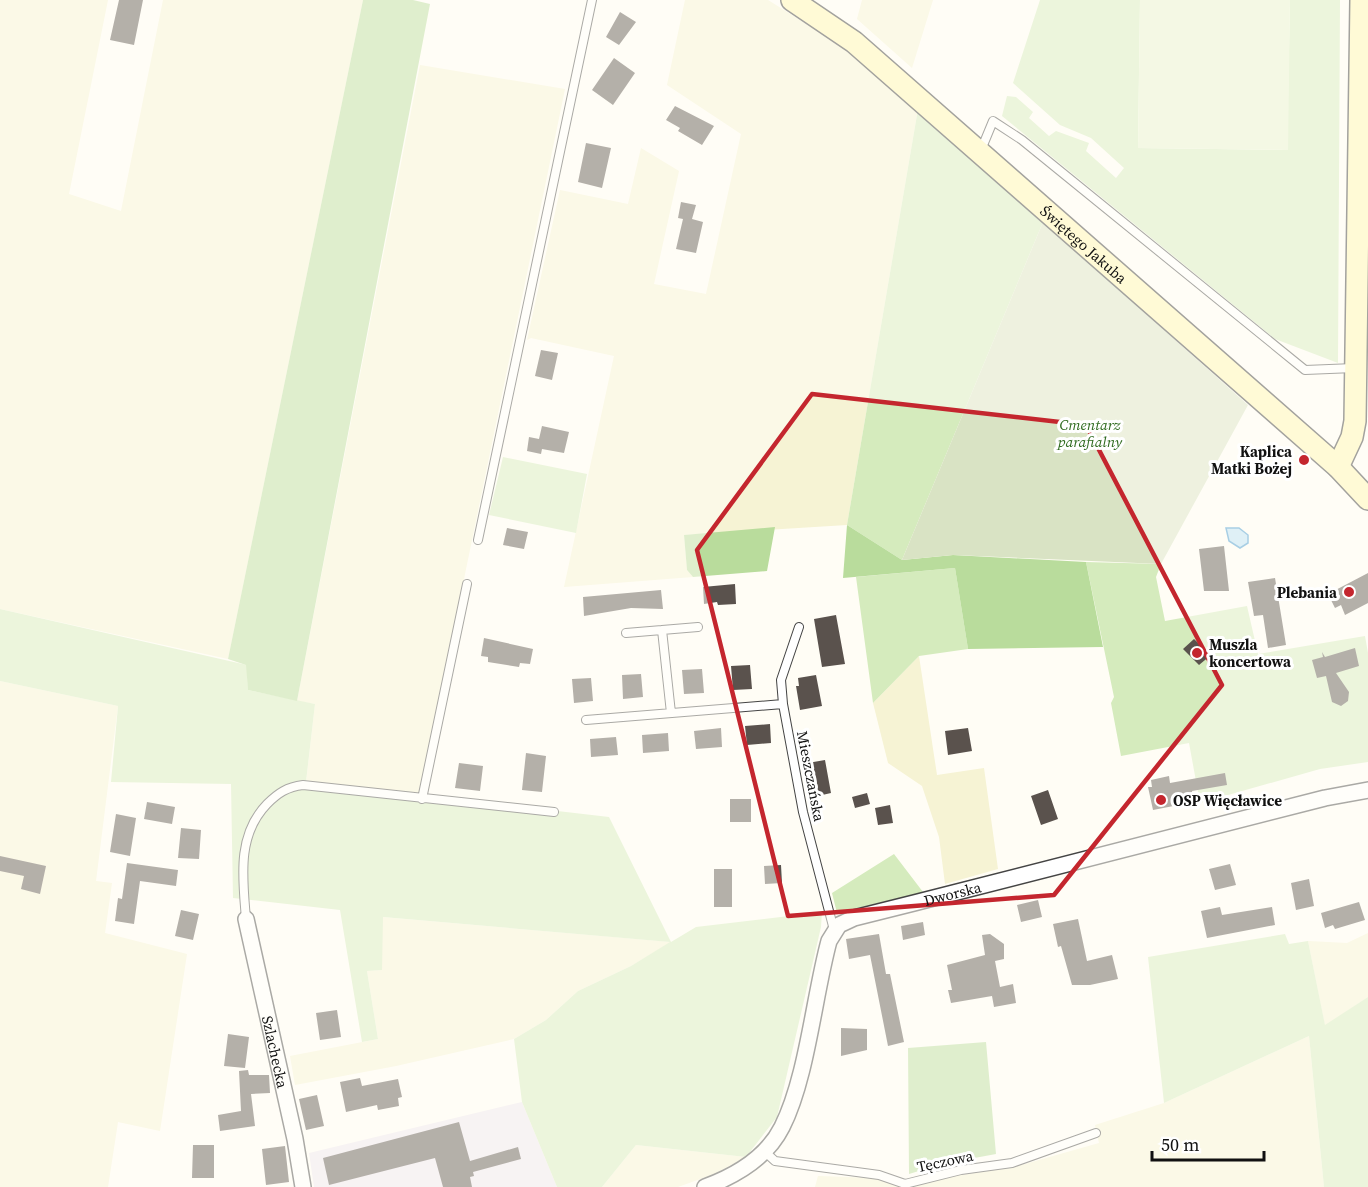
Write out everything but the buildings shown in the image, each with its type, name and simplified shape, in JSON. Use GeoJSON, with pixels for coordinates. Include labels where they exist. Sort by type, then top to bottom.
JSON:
{"type":"FeatureCollection","features":[{"type":"Feature","properties":{"kind":"street","name":"Świętego Jakuba"},"geometry":{"type":"LineString","coordinates":[[792,0],[854,42],[1338,467],[1368,498]]}},
{"type":"Feature","properties":{"kind":"street"},"geometry":{"type":"LineString","coordinates":[[1338,467],[1352,437],[1355,421],[1361,0]]}},
{"type":"Feature","properties":{"kind":"street","name":"Dworska"},"geometry":{"type":"LineString","coordinates":[[835,931],[839,925],[854,918],[1324,798],[1368,790]]}},
{"type":"Feature","properties":{"kind":"street","name":"Szlachecka"},"geometry":{"type":"LineString","coordinates":[[246,919],[295,1140],[303,1187]]}},
{"type":"Feature","properties":{"kind":"street"},"geometry":{"type":"LineString","coordinates":[[705,1187],[730,1178],[764,1151],[782,1127],[798,1081],[821,971],[829,941],[835,931]]}},
{"type":"Feature","properties":{"kind":"lane"},"geometry":{"type":"LineString","coordinates":[[478,540],[592,0]]}},
{"type":"Feature","properties":{"kind":"lane"},"geometry":{"type":"LineString","coordinates":[[980,152],[993,121],[1022,140],[1305,370],[1356,368]]}},
{"type":"Feature","properties":{"kind":"lane"},"geometry":{"type":"LineString","coordinates":[[422,799],[467,584]]}},
{"type":"Feature","properties":{"kind":"lane"},"geometry":{"type":"LineString","coordinates":[[626,633],[698,627]]}},
{"type":"Feature","properties":{"kind":"lane","name":"Mieszczańska"},"geometry":{"type":"LineString","coordinates":[[799,627],[781,680],[783,704],[802,812],[835,931]]}},
{"type":"Feature","properties":{"kind":"lane"},"geometry":{"type":"LineString","coordinates":[[662,630],[670,714]]}},
{"type":"Feature","properties":{"kind":"lane"},"geometry":{"type":"LineString","coordinates":[[586,720],[783,704]]}},
{"type":"Feature","properties":{"kind":"lane"},"geometry":{"type":"LineString","coordinates":[[246,919],[242,867],[249,831],[259,812],[289,787],[303,785],[554,812]]}},
{"type":"Feature","properties":{"kind":"lane","name":"Tęczowa"},"geometry":{"type":"LineString","coordinates":[[764,1151],[775,1161],[879,1175],[905,1184],[961,1170],[1012,1163],[1096,1133]]}},
{"type":"Feature","properties":{"kind":"highlighted area"},"geometry":{"type":"Polygon","coordinates":[[[812,394],[1086,425],[1222,685],[1054,895],[788,916],[697,550],[812,394]]]}},
{"type":"Feature","properties":{"kind":"shaded area"},"geometry":{"type":"Polygon","coordinates":[[[0,0],[108,0],[69,194],[121,211],[163,0],[363,0],[228,659],[0,609],[0,0]]]}},
{"type":"Feature","properties":{"kind":"shaded area"},"geometry":{"type":"Polygon","coordinates":[[[685,0],[768,0],[845,48],[918,109],[847,525],[684,535],[687,570],[693,577],[564,587],[614,356],[531,338],[527,340],[560,190],[628,204],[641,148],[679,171],[654,284],[706,294],[741,134],[667,85],[685,0]]]}},
{"type":"Feature","properties":{"kind":"shaded area"},"geometry":{"type":"Polygon","coordinates":[[[862,0],[933,0],[912,68],[857,19],[862,0]]]}},
{"type":"Feature","properties":{"kind":"shaded area"},"geometry":{"type":"Polygon","coordinates":[[[420,65],[565,89],[465,574],[427,797],[306,783],[315,704],[297,701],[420,65]]]}},
{"type":"Feature","properties":{"kind":"shaded area"},"geometry":{"type":"Polygon","coordinates":[[[919,656],[937,775],[984,768],[998,869],[945,884],[939,837],[922,786],[888,763],[873,703],[919,656]]]}},
{"type":"Feature","properties":{"kind":"shaded area"},"geometry":{"type":"Polygon","coordinates":[[[0,681],[118,706],[96,881],[112,883],[105,933],[187,954],[160,1131],[118,1122],[108,1187],[0,1187],[0,681]]]}},
{"type":"Feature","properties":{"kind":"shaded area"},"geometry":{"type":"Polygon","coordinates":[[[382,917],[671,942],[631,966],[578,991],[546,1020],[514,1039],[396,1066],[295,1085],[290,1056],[378,1039],[367,971],[382,970],[382,917]]]}},
{"type":"Feature","properties":{"kind":"shaded area"},"geometry":{"type":"Polygon","coordinates":[[[1368,933],[1368,997],[1325,1026],[1308,941],[1347,943],[1368,933]]]}},
{"type":"Feature","properties":{"kind":"shaded area"},"geometry":{"type":"Polygon","coordinates":[[[1309,1036],[1324,1187],[910,1187],[940,1178],[1014,1167],[1099,1143],[1095,1125],[1164,1103],[1309,1036]]]}},
{"type":"Feature","properties":{"kind":"shaded area"},"geometry":{"type":"Polygon","coordinates":[[[522,1102],[557,1187],[314,1187],[309,1153],[522,1102]]]}},
{"type":"Feature","properties":{"kind":"shaded area"},"geometry":{"type":"Polygon","coordinates":[[[636,1145],[746,1157],[714,1174],[678,1187],[602,1187],[636,1145]]]}},
{"type":"Feature","properties":{"kind":"shaded area"},"geometry":{"type":"Polygon","coordinates":[[[818,1176],[876,1178],[902,1187],[815,1187],[818,1176]]]}},
{"type":"Feature","properties":{"kind":"green space"},"geometry":{"type":"Polygon","coordinates":[[[363,0],[413,0],[430,4],[297,701],[248,690],[246,665],[228,659],[363,0]]]}},
{"type":"Feature","properties":{"kind":"green space"},"geometry":{"type":"Polygon","coordinates":[[[1040,0],[1140,0],[1138,148],[1287,150],[1290,0],[1340,0],[1338,363],[1275,339],[1002,116],[1007,96],[1016,97],[1033,112],[1029,118],[1049,136],[1056,131],[1089,143],[1086,151],[1116,178],[1124,168],[1091,138],[1060,125],[1013,83],[1040,0]]]}},
{"type":"Feature","properties":{"kind":"green space"},"geometry":{"type":"Polygon","coordinates":[[[1140,0],[1290,0],[1288,150],[1138,148],[1140,0]]]}},
{"type":"Feature","properties":{"kind":"green space"},"geometry":{"type":"Polygon","coordinates":[[[918,109],[1043,222],[902,560],[847,525],[918,109]]]}},
{"type":"Feature","properties":{"kind":"green space","name":"Cmentarz parafialny"},"geometry":{"type":"Polygon","coordinates":[[[1043,222],[1248,405],[1161,564],[953,555],[902,560],[1043,222]]]}},
{"type":"Feature","properties":{"kind":"green space"},"geometry":{"type":"Polygon","coordinates":[[[503,457],[587,474],[576,533],[489,515],[503,457]]]}},
{"type":"Feature","properties":{"kind":"green space"},"geometry":{"type":"Polygon","coordinates":[[[847,525],[902,560],[953,555],[1086,562],[1103,647],[968,649],[955,568],[843,578],[847,525]]]}},
{"type":"Feature","properties":{"kind":"green space"},"geometry":{"type":"Polygon","coordinates":[[[775,527],[767,571],[693,577],[687,570],[684,535],[775,527]]]}},
{"type":"Feature","properties":{"kind":"green space"},"geometry":{"type":"Polygon","coordinates":[[[1086,562],[1161,564],[1156,577],[1165,621],[1247,606],[1258,654],[1365,636],[1368,653],[1368,762],[1320,769],[1200,803],[1189,743],[1121,756],[1111,703],[1114,697],[1086,562]]]}},
{"type":"Feature","properties":{"kind":"green space"},"geometry":{"type":"Polygon","coordinates":[[[955,568],[968,649],[919,656],[873,703],[856,577],[955,568]]]}},
{"type":"Feature","properties":{"kind":"green space"},"geometry":{"type":"Polygon","coordinates":[[[0,609],[247,665],[248,690],[315,704],[306,782],[609,817],[671,942],[696,927],[822,912],[821,927],[777,1117],[746,1157],[636,1145],[602,1187],[557,1187],[522,1102],[514,1039],[546,1020],[578,991],[631,966],[670,942],[383,917],[382,970],[367,971],[378,1039],[362,1042],[340,910],[233,898],[231,784],[111,782],[118,706],[0,681],[0,609]]]}},
{"type":"Feature","properties":{"kind":"green space"},"geometry":{"type":"Polygon","coordinates":[[[894,854],[923,892],[837,913],[832,893],[894,854]]]}},
{"type":"Feature","properties":{"kind":"green space"},"geometry":{"type":"Polygon","coordinates":[[[1285,934],[1289,944],[1308,941],[1325,1025],[1368,997],[1368,1187],[1324,1187],[1309,1036],[1164,1103],[1148,957],[1285,934]]]}},
{"type":"Feature","properties":{"kind":"green space"},"geometry":{"type":"Polygon","coordinates":[[[986,1042],[996,1154],[942,1164],[909,1174],[908,1048],[986,1042]]]}},
{"type":"Feature","properties":{"kind":"water"},"geometry":{"type":"Polygon","coordinates":[[[1226,528],[1239,528],[1248,535],[1248,543],[1240,548],[1229,541],[1226,528]]]}},
{"type":"Feature","properties":{"kind":"place","name":"Kaplica Matki Bożej"},"geometry":{"type":"Point","coordinates":[1304,460]}},
{"type":"Feature","properties":{"kind":"place","name":"Plebania"},"geometry":{"type":"Point","coordinates":[1349,592]}},
{"type":"Feature","properties":{"kind":"place","name":"Muszla koncertowa"},"geometry":{"type":"Point","coordinates":[1197,653]}},
{"type":"Feature","properties":{"kind":"place","name":"OSP Więcławice"},"geometry":{"type":"Point","coordinates":[1161,800]}}]}
